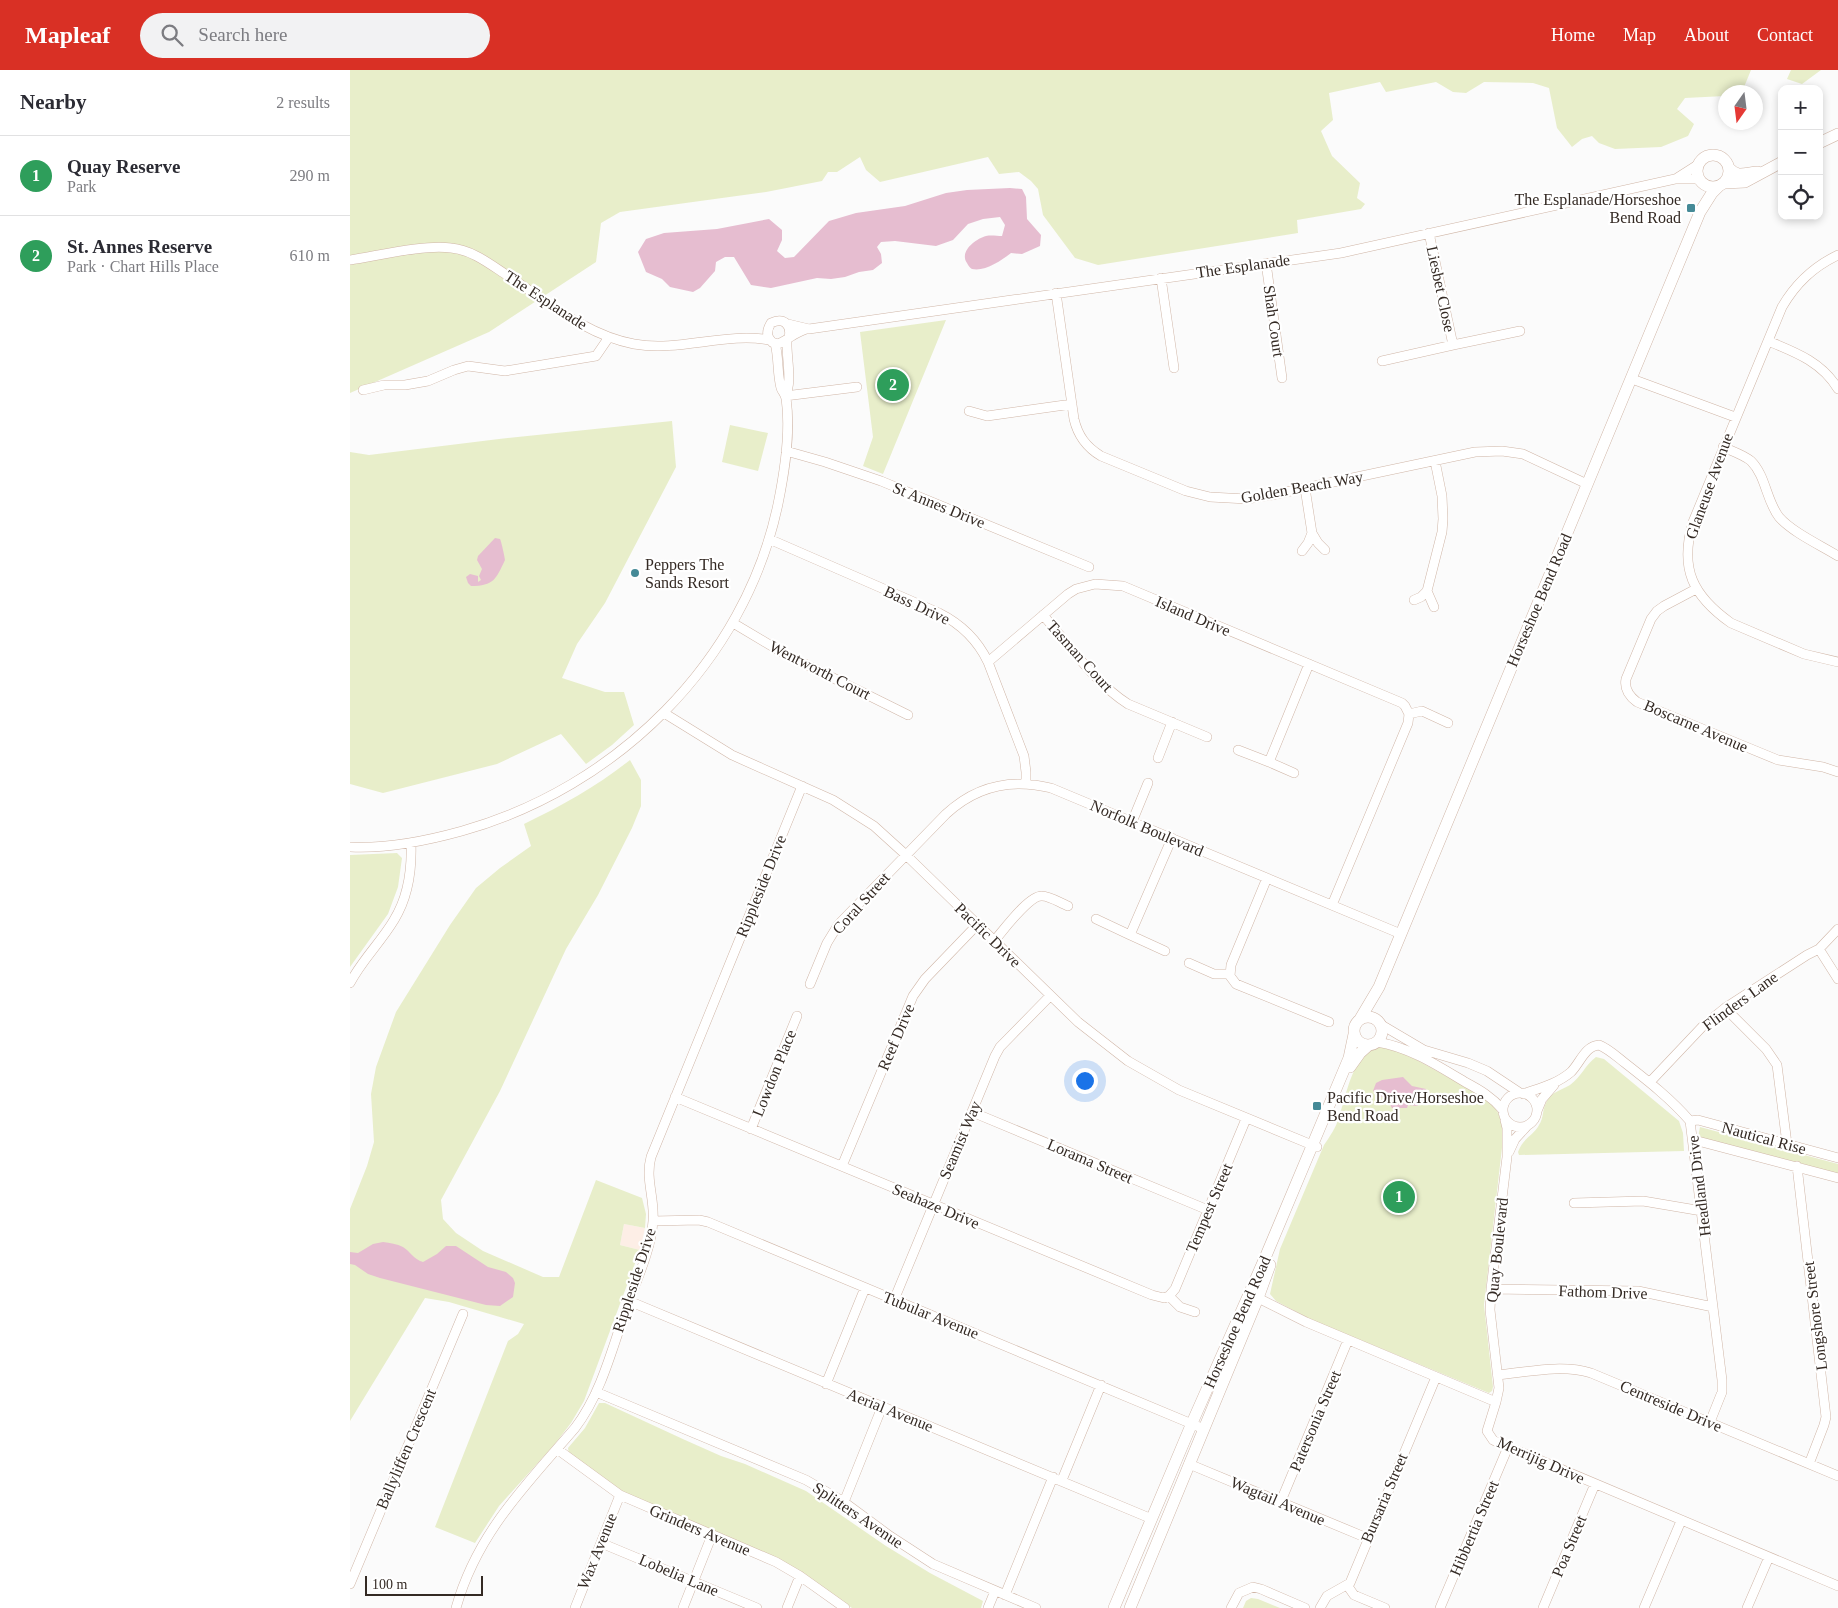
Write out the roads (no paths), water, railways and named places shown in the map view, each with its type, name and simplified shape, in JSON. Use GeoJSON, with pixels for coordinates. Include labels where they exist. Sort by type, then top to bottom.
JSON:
{"type":"FeatureCollection","features":[{"type":"Feature","properties":{"kind":"street"},"geometry":{"type":"LineString","coordinates":[[1823,141],[1838,134]]}},
{"type":"Feature","properties":{"kind":"street"},"geometry":{"type":"LineString","coordinates":[[1766,171],[1740,174],[1732,172],[1725,160],[1715,155],[1704,158],[1699,164],[1698,170],[1702,182],[1722,184],[1745,182],[1766,171],[1778,164]]}},
{"type":"Feature","properties":{"kind":"street","name":"The Esplanade"},"geometry":{"type":"LineString","coordinates":[[1675,179],[1699,164]]}},
{"type":"Feature","properties":{"kind":"street"},"geometry":{"type":"LineString","coordinates":[[1722,184],[1730,169]]}},
{"type":"Feature","properties":{"kind":"street","name":"The Esplanade"},"geometry":{"type":"LineString","coordinates":[[350,260],[444,247],[460,249],[491,264],[567,316],[609,337],[634,344],[655,346],[679,346],[745,338],[782,343],[806,329],[1341,253],[1675,179],[1702,182]]}},
{"type":"Feature","properties":{"kind":"street","name":"Horseshoe Bend Road"},"geometry":{"type":"LineString","coordinates":[[1700,212],[1702,182]]}},
{"type":"Feature","properties":{"kind":"street","name":"Horseshoe Bend Road"},"geometry":{"type":"LineString","coordinates":[[1360,1019],[1379,987],[1700,212],[1707,200],[1722,184]]}},
{"type":"Feature","properties":{"kind":"street","name":"Liesbet Close"},"geometry":{"type":"LineString","coordinates":[[1429,233],[1454,346]]}},
{"type":"Feature","properties":{"kind":"street","name":"Glaneuse Avenue"},"geometry":{"type":"LineString","coordinates":[[1838,255],[1816,267],[1795,287],[1782,308],[1723,447],[1689,536],[1687,549],[1688,562],[1696,589],[1706,603],[1731,623],[1804,654],[1838,662]]}},
{"type":"Feature","properties":{"kind":"street","name":"Shah Court"},"geometry":{"type":"LineString","coordinates":[[1266,263],[1282,378]]}},
{"type":"Feature","properties":{"kind":"street"},"geometry":{"type":"LineString","coordinates":[[1161,278],[1174,368]]}},
{"type":"Feature","properties":{"kind":"street","name":"Golden Beach Way"},"geometry":{"type":"LineString","coordinates":[[1056,293],[1072,404],[1081,438],[1093,451],[1173,486],[1210,497],[1234,499],[1259,498],[1474,452],[1491,451],[1523,454],[1587,484]]}},
{"type":"Feature","properties":{"kind":"street","name":"The Esplanade"},"geometry":{"type":"LineString","coordinates":[[745,338],[760,332],[778,320],[806,329]]}},
{"type":"Feature","properties":{"kind":"street"},"geometry":{"type":"LineString","coordinates":[[350,847],[369,848],[411,842],[477,826],[537,803],[606,762],[629,745],[664,713],[703,667],[733,623],[769,540],[781,488],[786,451],[786,396],[789,389],[786,351],[790,334],[788,324]]}},
{"type":"Feature","properties":{"kind":"street"},"geometry":{"type":"LineString","coordinates":[[769,326],[767,334],[778,355],[781,389],[786,396]]}},
{"type":"Feature","properties":{"kind":"street","name":"Liesbet Close"},"geometry":{"type":"LineString","coordinates":[[1382,361],[1520,332]]}},
{"type":"Feature","properties":{"kind":"street"},"geometry":{"type":"LineString","coordinates":[[363,390],[384,385],[405,385],[428,381],[468,366],[505,371],[596,356],[609,337]]}},
{"type":"Feature","properties":{"kind":"street"},"geometry":{"type":"LineString","coordinates":[[1768,340],[1809,359],[1824,370],[1838,389]]}},
{"type":"Feature","properties":{"kind":"street"},"geometry":{"type":"LineString","coordinates":[[1632,379],[1735,418]]}},
{"type":"Feature","properties":{"kind":"street"},"geometry":{"type":"LineString","coordinates":[[786,396],[857,387]]}},
{"type":"Feature","properties":{"kind":"street"},"geometry":{"type":"LineString","coordinates":[[968,411],[987,416],[1072,404]]}},
{"type":"Feature","properties":{"kind":"street"},"geometry":{"type":"LineString","coordinates":[[1723,447],[1750,460],[1757,468],[1769,502],[1781,519],[1789,526],[1838,556]]}},
{"type":"Feature","properties":{"kind":"street","name":"St Annes Drive"},"geometry":{"type":"LineString","coordinates":[[786,451],[881,481],[1089,567]]}},
{"type":"Feature","properties":{"kind":"street"},"geometry":{"type":"LineString","coordinates":[[1414,600],[1421,597],[1427,591],[1442,532],[1442,496],[1435,461]]}},
{"type":"Feature","properties":{"kind":"street"},"geometry":{"type":"LineString","coordinates":[[1305,488],[1312,533],[1325,550]]}},
{"type":"Feature","properties":{"kind":"street"},"geometry":{"type":"LineString","coordinates":[[1302,550],[1308,543],[1312,533]]}},
{"type":"Feature","properties":{"kind":"street","name":"Bass Drive"},"geometry":{"type":"LineString","coordinates":[[769,540],[948,618],[975,641],[988,662],[1024,756],[1026,784]]}},
{"type":"Feature","properties":{"kind":"street","name":"Island Drive"},"geometry":{"type":"LineString","coordinates":[[988,662],[1076,589],[1095,584],[1114,584],[1402,703],[1409,714]]}},
{"type":"Feature","properties":{"kind":"street","name":"Boscarne Avenue"},"geometry":{"type":"LineString","coordinates":[[1696,589],[1664,606],[1651,619],[1626,679],[1625,685],[1631,697],[1637,702],[1778,760],[1823,767],[1838,772]]}},
{"type":"Feature","properties":{"kind":"street"},"geometry":{"type":"LineString","coordinates":[[1427,591],[1434,607]]}},
{"type":"Feature","properties":{"kind":"street","name":"Tasman Court"},"geometry":{"type":"LineString","coordinates":[[1043,615],[1111,692],[1128,704],[1207,736]]}},
{"type":"Feature","properties":{"kind":"street","name":"Wentworth Court"},"geometry":{"type":"LineString","coordinates":[[733,623],[785,654],[908,715]]}},
{"type":"Feature","properties":{"kind":"street"},"geometry":{"type":"LineString","coordinates":[[1269,762],[1309,664]]}},
{"type":"Feature","properties":{"kind":"street"},"geometry":{"type":"LineString","coordinates":[[1332,905],[1408,723],[1409,714],[1422,712],[1448,723]]}},
{"type":"Feature","properties":{"kind":"street","name":"Pacific Drive"},"geometry":{"type":"LineString","coordinates":[[664,713],[732,756],[833,800],[856,813],[883,833],[1050,996],[1096,1038],[1128,1061],[1179,1090],[1314,1146]]}},
{"type":"Feature","properties":{"kind":"street"},"geometry":{"type":"LineString","coordinates":[[1158,758],[1172,722]]}},
{"type":"Feature","properties":{"kind":"street"},"geometry":{"type":"LineString","coordinates":[[1238,750],[1294,773]]}},
{"type":"Feature","properties":{"kind":"street"},"geometry":{"type":"LineString","coordinates":[[1132,822],[1148,783]]}},
{"type":"Feature","properties":{"kind":"street","name":"Norfolk Boulevard"},"geometry":{"type":"LineString","coordinates":[[906,854],[964,798],[997,786],[1026,784],[1052,788],[1401,934]]}},
{"type":"Feature","properties":{"kind":"street","name":"Rippleside Drive"},"geometry":{"type":"LineString","coordinates":[[456,1608],[474,1561],[500,1515],[583,1417],[596,1392],[648,1246],[653,1221],[648,1171],[651,1157],[802,786]]}},
{"type":"Feature","properties":{"kind":"street"},"geometry":{"type":"LineString","coordinates":[[1130,935],[1172,838]]}},
{"type":"Feature","properties":{"kind":"street"},"geometry":{"type":"LineString","coordinates":[[350,983],[398,913],[410,880],[411,842]]}},
{"type":"Feature","properties":{"kind":"street","name":"Coral Street"},"geometry":{"type":"LineString","coordinates":[[810,984],[831,934],[906,854]]}},
{"type":"Feature","properties":{"kind":"street"},"geometry":{"type":"LineString","coordinates":[[1267,878],[1229,974],[1236,984],[1329,1022]]}},
{"type":"Feature","properties":{"kind":"street"},"geometry":{"type":"LineString","coordinates":[[994,941],[1027,904],[1036,897],[1042,896],[1068,906]]}},
{"type":"Feature","properties":{"kind":"street"},"geometry":{"type":"LineString","coordinates":[[1096,919],[1165,951]]}},
{"type":"Feature","properties":{"kind":"street","name":"Reef Drive"},"geometry":{"type":"LineString","coordinates":[[842,1166],[913,996],[925,979],[977,926]]}},
{"type":"Feature","properties":{"kind":"street","name":"Flinders Lane"},"geometry":{"type":"LineString","coordinates":[[1650,1082],[1703,1026],[1724,1008],[1819,949],[1838,929]]}},
{"type":"Feature","properties":{"kind":"street"},"geometry":{"type":"LineString","coordinates":[[1819,949],[1838,979]]}},
{"type":"Feature","properties":{"kind":"street"},"geometry":{"type":"LineString","coordinates":[[1189,963],[1214,974],[1229,974]]}},
{"type":"Feature","properties":{"kind":"street","name":"Horseshoe Bend Road"},"geometry":{"type":"LineString","coordinates":[[1379,987],[1377,1004],[1380,1023]]}},
{"type":"Feature","properties":{"kind":"street","name":"Seamist Way"},"geometry":{"type":"LineString","coordinates":[[894,1300],[990,1066],[1000,1047],[1050,996]]}},
{"type":"Feature","properties":{"kind":"street"},"geometry":{"type":"LineString","coordinates":[[1724,1008],[1766,1049],[1777,1065],[1787,1144]]}},
{"type":"Feature","properties":{"kind":"street","name":"Lowdon Place"},"geometry":{"type":"LineString","coordinates":[[751,1129],[797,1016]]}},
{"type":"Feature","properties":{"kind":"street"},"geometry":{"type":"LineString","coordinates":[[1521,1094],[1514,1094],[1506,1100],[1503,1110],[1487,1094],[1441,1067],[1403,1049],[1358,1041],[1354,1034],[1355,1026],[1360,1019],[1368,1017],[1424,1050],[1488,1071],[1534,1102],[1537,1111]]}},
{"type":"Feature","properties":{"kind":"street"},"geometry":{"type":"LineString","coordinates":[[1372,1043],[1382,1034],[1380,1023]]}},
{"type":"Feature","properties":{"kind":"street","name":"Horseshoe Bend Road"},"geometry":{"type":"LineString","coordinates":[[1114,1608],[1192,1423],[1254,1296],[1276,1246],[1349,1058],[1354,1034]]}},
{"type":"Feature","properties":{"kind":"street","name":"Horseshoe Bend Road"},"geometry":{"type":"LineString","coordinates":[[1314,1146],[1346,1074],[1356,1058],[1372,1043]]}},
{"type":"Feature","properties":{"kind":"street","name":"Headland Drive"},"geometry":{"type":"LineString","coordinates":[[1537,1111],[1545,1094],[1576,1066],[1589,1048],[1599,1046],[1608,1050],[1650,1082],[1676,1105],[1690,1121],[1694,1140],[1722,1386],[1720,1398],[1710,1422]]}},
{"type":"Feature","properties":{"kind":"street","name":"Headland Drive"},"geometry":{"type":"LineString","coordinates":[[1521,1094],[1541,1089],[1558,1081]]}},
{"type":"Feature","properties":{"kind":"street","name":"Seahaze Drive"},"geometry":{"type":"LineString","coordinates":[[675,1097],[1152,1295],[1164,1298],[1169,1296],[1180,1307],[1195,1312]]}},
{"type":"Feature","properties":{"kind":"street","name":"Quay Boulevard"},"geometry":{"type":"LineString","coordinates":[[1496,1402],[1499,1392],[1498,1375],[1490,1310],[1507,1157],[1508,1134],[1503,1110]]}},
{"type":"Feature","properties":{"kind":"street","name":"Quay Boulevard"},"geometry":{"type":"LineString","coordinates":[[1507,1157],[1514,1140],[1534,1120],[1537,1111]]}},
{"type":"Feature","properties":{"kind":"street","name":"Lorama Street"},"geometry":{"type":"LineString","coordinates":[[972,1112],[1208,1210]]}},
{"type":"Feature","properties":{"kind":"street","name":"Tempest Street"},"geometry":{"type":"LineString","coordinates":[[1169,1296],[1175,1289],[1246,1119]]}},
{"type":"Feature","properties":{"kind":"street"},"geometry":{"type":"LineString","coordinates":[[1505,1120],[1513,1126],[1522,1128],[1527,1126]]}},
{"type":"Feature","properties":{"kind":"street","name":"Nautical Rise"},"geometry":{"type":"LineString","coordinates":[[1690,1121],[1698,1120],[1838,1158]]}},
{"type":"Feature","properties":{"kind":"street","name":"Nautical Rise"},"geometry":{"type":"LineString","coordinates":[[1694,1140],[1838,1178]]}},
{"type":"Feature","properties":{"kind":"street","name":"Longshore Street"},"geometry":{"type":"LineString","coordinates":[[1797,1166],[1826,1416],[1809,1464]]}},
{"type":"Feature","properties":{"kind":"street"},"geometry":{"type":"LineString","coordinates":[[1574,1203],[1643,1201],[1702,1211]]}},
{"type":"Feature","properties":{"kind":"street","name":"Tubular Avenue"},"geometry":{"type":"LineString","coordinates":[[653,1221],[699,1220],[708,1222],[1204,1429]]}},
{"type":"Feature","properties":{"kind":"street"},"geometry":{"type":"LineString","coordinates":[[826,1384],[865,1288]]}},
{"type":"Feature","properties":{"kind":"street","name":"Fathom Drive"},"geometry":{"type":"LineString","coordinates":[[1491,1289],[1638,1291],[1713,1307]]}},
{"type":"Feature","properties":{"kind":"street"},"geometry":{"type":"LineString","coordinates":[[1254,1296],[1348,1340],[1496,1402]]}},
{"type":"Feature","properties":{"kind":"street","name":"Horseshoe Bend Road"},"geometry":{"type":"LineString","coordinates":[[1130,1608],[1204,1429],[1254,1296]]}},
{"type":"Feature","properties":{"kind":"street","name":"Aerial Avenue"},"geometry":{"type":"LineString","coordinates":[[629,1301],[1152,1519]]}},
{"type":"Feature","properties":{"kind":"street","name":"Ballyliffen Crescent"},"geometry":{"type":"LineString","coordinates":[[350,1584],[463,1314]]}},
{"type":"Feature","properties":{"kind":"street","name":"Patersonia Street"},"geometry":{"type":"LineString","coordinates":[[1281,1501],[1348,1340]]}},
{"type":"Feature","properties":{"kind":"street","name":"Centreside Drive"},"geometry":{"type":"LineString","coordinates":[[1498,1375],[1565,1368],[1580,1370],[1838,1476]]}},
{"type":"Feature","properties":{"kind":"street","name":"Bursaria Street"},"geometry":{"type":"LineString","coordinates":[[1347,1585],[1350,1583],[1367,1538],[1436,1376]]}},
{"type":"Feature","properties":{"kind":"street"},"geometry":{"type":"LineString","coordinates":[[1006,1595],[1100,1385]]}},
{"type":"Feature","properties":{"kind":"street","name":"Splitters Avenue"},"geometry":{"type":"LineString","coordinates":[[596,1392],[806,1480],[844,1502],[917,1555],[933,1564],[1036,1608]]}},
{"type":"Feature","properties":{"kind":"street","name":"Merrijig Drive"},"geometry":{"type":"LineString","coordinates":[[1496,1402],[1487,1431],[1493,1440],[1838,1586]]}},
{"type":"Feature","properties":{"kind":"street"},"geometry":{"type":"LineString","coordinates":[[844,1502],[882,1407]]}},
{"type":"Feature","properties":{"kind":"street","name":"Hibbertia Street"},"geometry":{"type":"LineString","coordinates":[[1440,1608],[1508,1447]]}},
{"type":"Feature","properties":{"kind":"street","name":"Grinders Avenue"},"geometry":{"type":"LineString","coordinates":[[557,1449],[620,1495],[776,1562],[800,1576],[845,1608]]}},
{"type":"Feature","properties":{"kind":"street","name":"Wagtail Avenue"},"geometry":{"type":"LineString","coordinates":[[1190,1464],[1367,1538]]}},
{"type":"Feature","properties":{"kind":"street","name":"Poa Street"},"geometry":{"type":"LineString","coordinates":[[1543,1608],[1595,1484]]}},
{"type":"Feature","properties":{"kind":"street","name":"Wax Avenue"},"geometry":{"type":"LineString","coordinates":[[574,1608],[620,1495]]}},
{"type":"Feature","properties":{"kind":"street"},"geometry":{"type":"LineString","coordinates":[[1644,1608],[1681,1521]]}},
{"type":"Feature","properties":{"kind":"street"},"geometry":{"type":"LineString","coordinates":[[683,1608],[712,1535]]}},
{"type":"Feature","properties":{"kind":"street","name":"Lobelia Lane"},"geometry":{"type":"LineString","coordinates":[[601,1542],[758,1608]]}},
{"type":"Feature","properties":{"kind":"street"},"geometry":{"type":"LineString","coordinates":[[1747,1608],[1769,1557]]}},
{"type":"Feature","properties":{"kind":"street"},"geometry":{"type":"LineString","coordinates":[[787,1608],[800,1576]]}},
{"type":"Feature","properties":{"kind":"street"},"geometry":{"type":"LineString","coordinates":[[1320,1608],[1327,1596],[1347,1585],[1354,1596],[1385,1608]]}},
{"type":"Feature","properties":{"kind":"street"},"geometry":{"type":"LineString","coordinates":[[1231,1608],[1239,1593],[1253,1588],[1261,1589],[1305,1608]]}},
{"type":"Feature","properties":{"kind":"street"},"geometry":{"type":"LineString","coordinates":[[988,1608],[995,1591]]}},
{"type":"Feature","properties":{"kind":"place","name":"The Esplanade/Horseshoe Bend Road"},"geometry":{"type":"Point","coordinates":[1691,208]}},
{"type":"Feature","properties":{"kind":"place","name":"St. Annes Reserve"},"geometry":{"type":"Point","coordinates":[893,385]}},
{"type":"Feature","properties":{"kind":"place","name":"Peppers The Sands Resort"},"geometry":{"type":"Point","coordinates":[635,573]}},
{"type":"Feature","properties":{"kind":"place","name":"Pacific Drive/Horseshoe Bend Road"},"geometry":{"type":"Point","coordinates":[1317,1106]}},
{"type":"Feature","properties":{"kind":"place","name":"Quay Reserve"},"geometry":{"type":"Point","coordinates":[1399,1197]}}]}
